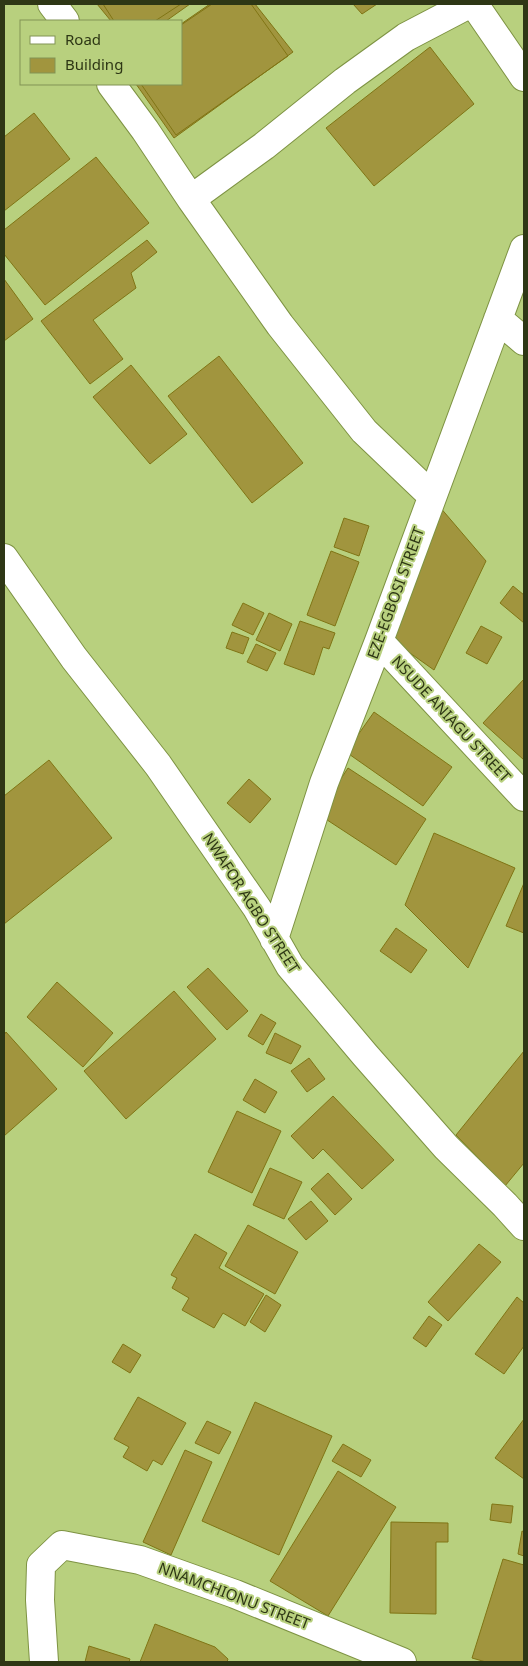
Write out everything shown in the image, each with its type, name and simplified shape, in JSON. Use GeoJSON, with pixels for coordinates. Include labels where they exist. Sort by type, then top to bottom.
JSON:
{"type":"FeatureCollection","features":[{"type":"Feature","properties":{"kind":"street"},"geometry":{"type":"LineString","coordinates":[[52,4],[64,20]]}},
{"type":"Feature","properties":{"kind":"street"},"geometry":{"type":"LineString","coordinates":[[191,200],[264,146],[344,82],[406,37],[469,4]]}},
{"type":"Feature","properties":{"kind":"street"},"geometry":{"type":"LineString","coordinates":[[474,4],[524,77]]}},
{"type":"Feature","properties":{"kind":"street"},"geometry":{"type":"LineString","coordinates":[[112,85],[280,325],[364,431],[432,496]]}},
{"type":"Feature","properties":{"kind":"street","name":"EZE-EGBOSI STREET"},"geometry":{"type":"LineString","coordinates":[[274,939],[324,783],[379,641],[524,249]]}},
{"type":"Feature","properties":{"kind":"street"},"geometry":{"type":"LineString","coordinates":[[498,318],[524,341]]}},
{"type":"Feature","properties":{"kind":"street","name":"NWAFOR AGBO STREET"},"geometry":{"type":"LineString","coordinates":[[4,558],[74,658],[158,765],[257,908],[290,966],[446,1147],[524,1226]]}},
{"type":"Feature","properties":{"kind":"street","name":"NSUDE ANIAGU STREET"},"geometry":{"type":"LineString","coordinates":[[379,641],[524,797]]}},
{"type":"Feature","properties":{"kind":"street","name":"NNAMCHIONU STREET"},"geometry":{"type":"LineString","coordinates":[[44,1662],[40,1600],[41,1565],[62,1545],[140,1560],[235,1594],[402,1662]]}},
{"type":"Feature","properties":{"kind":"building"},"geometry":{"type":"Polygon","coordinates":[[[97,4],[190,4],[167,20],[110,20],[97,4]]]}},
{"type":"Feature","properties":{"kind":"building"},"geometry":{"type":"Polygon","coordinates":[[[103,4],[181,4],[157,20],[113,20],[103,4]]]}},
{"type":"Feature","properties":{"kind":"building"},"geometry":{"type":"Polygon","coordinates":[[[210,4],[251,4],[288,56],[176,135],[142,85],[182,85],[182,23],[210,4]]]}},
{"type":"Feature","properties":{"kind":"building"},"geometry":{"type":"Polygon","coordinates":[[[212,4],[255,4],[293,52],[174,138],[137,85],[182,85],[182,24],[212,4]]]}},
{"type":"Feature","properties":{"kind":"building"},"geometry":{"type":"Polygon","coordinates":[[[353,4],[377,4],[362,14],[353,4]]]}},
{"type":"Feature","properties":{"kind":"building"},"geometry":{"type":"Polygon","coordinates":[[[430,47],[474,104],[374,186],[326,128],[430,47]]]}},
{"type":"Feature","properties":{"kind":"building"},"geometry":{"type":"Polygon","coordinates":[[[34,113],[70,159],[4,211],[4,137],[34,113]]]}},
{"type":"Feature","properties":{"kind":"building"},"geometry":{"type":"Polygon","coordinates":[[[96,157],[149,223],[45,305],[4,254],[4,230],[96,157]]]}},
{"type":"Feature","properties":{"kind":"building"},"geometry":{"type":"Polygon","coordinates":[[[147,240],[157,252],[131,273],[136,288],[93,320],[123,359],[90,384],[41,321],[147,240]]]}},
{"type":"Feature","properties":{"kind":"building"},"geometry":{"type":"Polygon","coordinates":[[[4,279],[33,319],[4,341],[4,279]]]}},
{"type":"Feature","properties":{"kind":"building"},"geometry":{"type":"Polygon","coordinates":[[[219,356],[303,463],[252,503],[168,396],[219,356]]]}},
{"type":"Feature","properties":{"kind":"building"},"geometry":{"type":"Polygon","coordinates":[[[131,365],[187,434],[150,464],[93,397],[131,365]]]}},
{"type":"Feature","properties":{"kind":"building"},"geometry":{"type":"Polygon","coordinates":[[[439,506],[486,561],[434,670],[386,636],[439,506]]]}},
{"type":"Feature","properties":{"kind":"building"},"geometry":{"type":"Polygon","coordinates":[[[344,518],[369,526],[359,556],[334,547],[344,518]]]}},
{"type":"Feature","properties":{"kind":"building"},"geometry":{"type":"Polygon","coordinates":[[[331,551],[359,562],[335,626],[307,615],[331,551]]]}},
{"type":"Feature","properties":{"kind":"building"},"geometry":{"type":"Polygon","coordinates":[[[513,586],[524,595],[524,623],[500,603],[513,586]]]}},
{"type":"Feature","properties":{"kind":"building"},"geometry":{"type":"Polygon","coordinates":[[[243,603],[264,613],[253,635],[232,625],[243,603]]]}},
{"type":"Feature","properties":{"kind":"building"},"geometry":{"type":"Polygon","coordinates":[[[269,613],[292,624],[280,651],[256,640],[269,613]]]}},
{"type":"Feature","properties":{"kind":"building"},"geometry":{"type":"Polygon","coordinates":[[[300,621],[335,633],[329,649],[323,647],[314,675],[284,664],[300,621]]]}},
{"type":"Feature","properties":{"kind":"building"},"geometry":{"type":"Polygon","coordinates":[[[481,626],[502,637],[487,664],[466,653],[481,626]]]}},
{"type":"Feature","properties":{"kind":"building"},"geometry":{"type":"Polygon","coordinates":[[[232,632],[249,638],[243,654],[226,648],[232,632]]]}},
{"type":"Feature","properties":{"kind":"building"},"geometry":{"type":"Polygon","coordinates":[[[256,644],[276,653],[267,671],[247,662],[256,644]]]}},
{"type":"Feature","properties":{"kind":"building"},"geometry":{"type":"Polygon","coordinates":[[[524,679],[524,760],[483,723],[524,679]]]}},
{"type":"Feature","properties":{"kind":"building"},"geometry":{"type":"Polygon","coordinates":[[[374,712],[452,767],[423,806],[346,752],[374,712]]]}},
{"type":"Feature","properties":{"kind":"building"},"geometry":{"type":"Polygon","coordinates":[[[49,760],[112,838],[4,924],[4,796],[49,760]]]}},
{"type":"Feature","properties":{"kind":"building"},"geometry":{"type":"Polygon","coordinates":[[[348,768],[426,819],[396,865],[318,814],[348,768]]]}},
{"type":"Feature","properties":{"kind":"building"},"geometry":{"type":"Polygon","coordinates":[[[249,779],[271,799],[250,823],[227,803],[249,779]]]}},
{"type":"Feature","properties":{"kind":"building"},"geometry":{"type":"Polygon","coordinates":[[[434,833],[515,868],[468,968],[405,905],[434,833]]]}},
{"type":"Feature","properties":{"kind":"building"},"geometry":{"type":"Polygon","coordinates":[[[524,883],[524,933],[506,926],[524,883]]]}},
{"type":"Feature","properties":{"kind":"building"},"geometry":{"type":"Polygon","coordinates":[[[396,928],[427,950],[411,973],[380,951],[396,928]]]}},
{"type":"Feature","properties":{"kind":"building"},"geometry":{"type":"Polygon","coordinates":[[[208,968],[248,1011],[227,1030],[187,987],[208,968]]]}},
{"type":"Feature","properties":{"kind":"building"},"geometry":{"type":"Polygon","coordinates":[[[57,982],[113,1033],[83,1067],[27,1017],[57,982]]]}},
{"type":"Feature","properties":{"kind":"building"},"geometry":{"type":"Polygon","coordinates":[[[174,991],[216,1039],[126,1119],[84,1071],[174,991]]]}},
{"type":"Feature","properties":{"kind":"building"},"geometry":{"type":"Polygon","coordinates":[[[261,1014],[276,1023],[263,1045],[248,1036],[261,1014]]]}},
{"type":"Feature","properties":{"kind":"building"},"geometry":{"type":"Polygon","coordinates":[[[6,1032],[57,1089],[4,1136],[4,1035],[6,1032]]]}},
{"type":"Feature","properties":{"kind":"building"},"geometry":{"type":"Polygon","coordinates":[[[275,1033],[301,1046],[291,1064],[266,1053],[275,1033]]]}},
{"type":"Feature","properties":{"kind":"building"},"geometry":{"type":"Polygon","coordinates":[[[524,1051],[524,1163],[505,1186],[456,1135],[524,1051]]]}},
{"type":"Feature","properties":{"kind":"building"},"geometry":{"type":"Polygon","coordinates":[[[309,1058],[325,1079],[307,1092],[291,1071],[309,1058]]]}},
{"type":"Feature","properties":{"kind":"building"},"geometry":{"type":"Polygon","coordinates":[[[255,1079],[277,1092],[265,1113],[243,1100],[255,1079]]]}},
{"type":"Feature","properties":{"kind":"building"},"geometry":{"type":"Polygon","coordinates":[[[333,1096],[394,1160],[362,1189],[323,1149],[313,1159],[291,1136],[333,1096]]]}},
{"type":"Feature","properties":{"kind":"building"},"geometry":{"type":"Polygon","coordinates":[[[237,1111],[281,1131],[252,1193],[208,1172],[237,1111]]]}},
{"type":"Feature","properties":{"kind":"building"},"geometry":{"type":"Polygon","coordinates":[[[270,1168],[302,1182],[284,1219],[253,1205],[270,1168]]]}},
{"type":"Feature","properties":{"kind":"building"},"geometry":{"type":"Polygon","coordinates":[[[328,1173],[352,1199],[335,1215],[311,1189],[328,1173]]]}},
{"type":"Feature","properties":{"kind":"building"},"geometry":{"type":"Polygon","coordinates":[[[311,1201],[328,1221],[306,1240],[288,1219],[311,1201]]]}},
{"type":"Feature","properties":{"kind":"building"},"geometry":{"type":"Polygon","coordinates":[[[248,1225],[298,1252],[275,1294],[225,1266],[248,1225]]]}},
{"type":"Feature","properties":{"kind":"building"},"geometry":{"type":"Polygon","coordinates":[[[195,1234],[227,1253],[219,1268],[264,1294],[245,1326],[223,1313],[214,1328],[182,1310],[189,1298],[172,1288],[177,1278],[171,1275],[195,1234]]]}},
{"type":"Feature","properties":{"kind":"building"},"geometry":{"type":"Polygon","coordinates":[[[479,1244],[501,1262],[448,1321],[428,1302],[479,1244]]]}},
{"type":"Feature","properties":{"kind":"building"},"geometry":{"type":"Polygon","coordinates":[[[266,1295],[281,1305],[265,1332],[250,1322],[266,1295]]]}},
{"type":"Feature","properties":{"kind":"building"},"geometry":{"type":"Polygon","coordinates":[[[517,1297],[524,1303],[524,1346],[504,1374],[475,1354],[517,1297]]]}},
{"type":"Feature","properties":{"kind":"building"},"geometry":{"type":"Polygon","coordinates":[[[429,1316],[442,1325],[426,1347],[413,1338],[429,1316]]]}},
{"type":"Feature","properties":{"kind":"building"},"geometry":{"type":"Polygon","coordinates":[[[123,1344],[141,1355],[130,1373],[112,1362],[123,1344]]]}},
{"type":"Feature","properties":{"kind":"building"},"geometry":{"type":"Polygon","coordinates":[[[138,1397],[186,1423],[162,1465],[153,1460],[147,1471],[123,1457],[129,1447],[114,1439],[138,1397]]]}},
{"type":"Feature","properties":{"kind":"building"},"geometry":{"type":"Polygon","coordinates":[[[255,1402],[332,1436],[279,1555],[202,1521],[255,1402]]]}},
{"type":"Feature","properties":{"kind":"building"},"geometry":{"type":"Polygon","coordinates":[[[524,1419],[524,1479],[495,1458],[524,1419]]]}},
{"type":"Feature","properties":{"kind":"building"},"geometry":{"type":"Polygon","coordinates":[[[207,1421],[231,1432],[219,1454],[195,1443],[207,1421]]]}},
{"type":"Feature","properties":{"kind":"building"},"geometry":{"type":"Polygon","coordinates":[[[343,1444],[371,1460],[361,1477],[332,1461],[343,1444]]]}},
{"type":"Feature","properties":{"kind":"building"},"geometry":{"type":"Polygon","coordinates":[[[185,1450],[212,1462],[171,1555],[143,1542],[185,1450]]]}},
{"type":"Feature","properties":{"kind":"building"},"geometry":{"type":"Polygon","coordinates":[[[338,1471],[396,1507],[328,1616],[270,1581],[338,1471]]]}},
{"type":"Feature","properties":{"kind":"building"},"geometry":{"type":"Polygon","coordinates":[[[492,1504],[513,1506],[511,1523],[490,1520],[492,1504]]]}},
{"type":"Feature","properties":{"kind":"building"},"geometry":{"type":"Polygon","coordinates":[[[391,1522],[448,1523],[448,1542],[436,1542],[436,1614],[390,1613],[391,1522]]]}},
{"type":"Feature","properties":{"kind":"building"},"geometry":{"type":"Polygon","coordinates":[[[522,1531],[524,1532],[524,1556],[518,1554],[522,1531]]]}},
{"type":"Feature","properties":{"kind":"building"},"geometry":{"type":"Polygon","coordinates":[[[503,1559],[524,1565],[524,1662],[486,1662],[472,1658],[503,1559]]]}},
{"type":"Feature","properties":{"kind":"building"},"geometry":{"type":"Polygon","coordinates":[[[155,1624],[215,1647],[228,1659],[227,1662],[140,1662],[155,1624]]]}},
{"type":"Feature","properties":{"kind":"building"},"geometry":{"type":"Polygon","coordinates":[[[89,1646],[130,1659],[129,1662],[85,1662],[89,1646]]]}}]}
